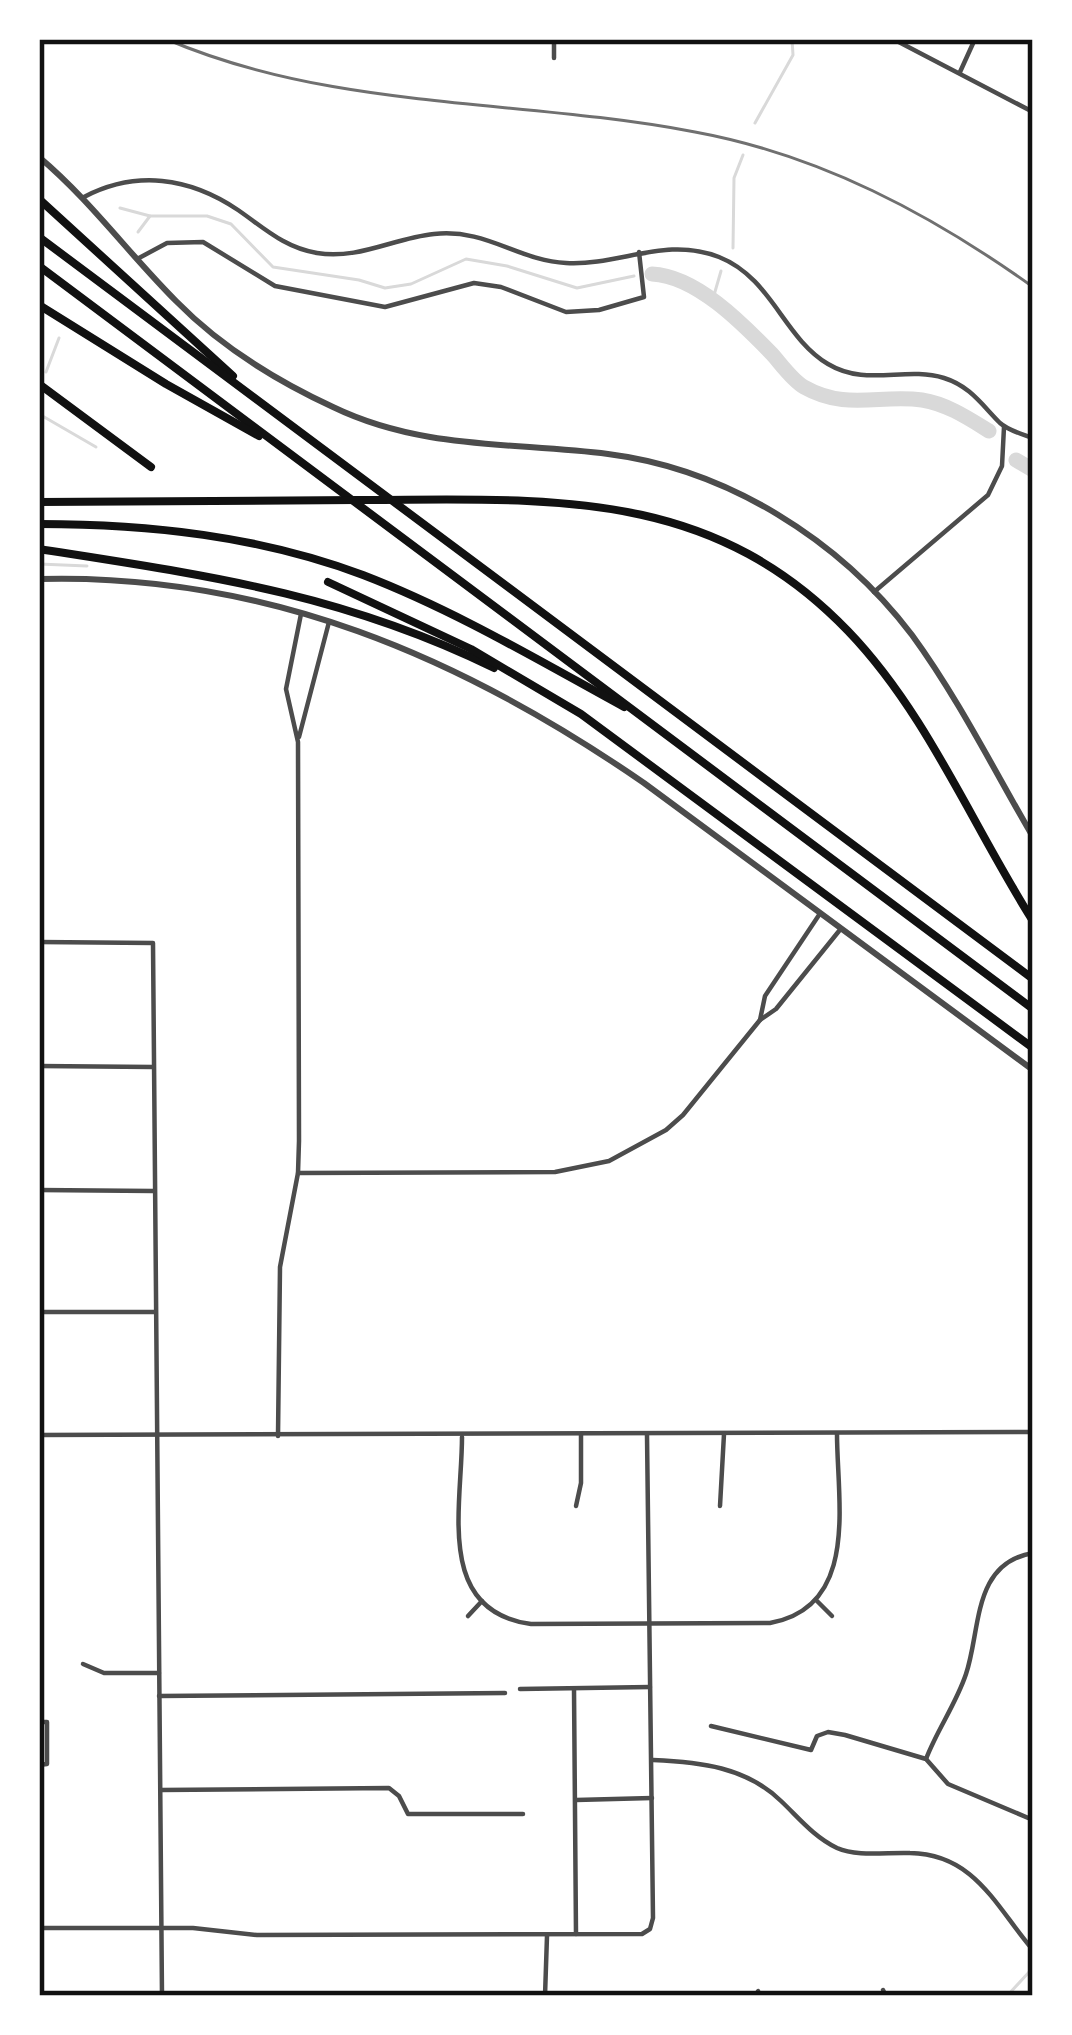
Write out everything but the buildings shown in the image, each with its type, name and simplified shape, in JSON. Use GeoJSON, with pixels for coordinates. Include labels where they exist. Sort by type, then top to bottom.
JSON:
{"type":"FeatureCollection","features":[{"type":"Feature","properties":{"kind":"highway"},"geometry":{"type":"LineString","coordinates":[[39,200],[262,404]]}},
{"type":"Feature","properties":{"kind":"highway"},"geometry":{"type":"LineString","coordinates":[[39,237],[1033,979]]}},
{"type":"Feature","properties":{"kind":"highway"},"geometry":{"type":"LineString","coordinates":[[39,266],[1033,1009]]}},
{"type":"Feature","properties":{"kind":"highway"},"geometry":{"type":"LineString","coordinates":[[39,305],[288,452]]}},
{"type":"Feature","properties":{"kind":"highway"},"geometry":{"type":"LineString","coordinates":[[39,384],[151,467]]}},
{"type":"Feature","properties":{"kind":"highway"},"geometry":{"type":"LineString","coordinates":[[39,502],[585,502],[660,518],[735,547],[806,592],[847,629],[897,693],[1033,921]]}},
{"type":"Feature","properties":{"kind":"highway"},"geometry":{"type":"LineString","coordinates":[[39,524],[115,525],[200,534],[328,563],[434,605],[649,721]]}},
{"type":"Feature","properties":{"kind":"highway"},"geometry":{"type":"LineString","coordinates":[[39,549],[249,583],[322,600],[424,636],[554,697]]}},
{"type":"Feature","properties":{"kind":"highway"},"geometry":{"type":"LineString","coordinates":[[328,582],[471,649],[554,697],[1033,1048]]}},
{"type":"Feature","properties":{"kind":"street"},"geometry":{"type":"LineString","coordinates":[[554,39],[554,58]]}},
{"type":"Feature","properties":{"kind":"street"},"geometry":{"type":"LineString","coordinates":[[892,39],[1033,112]]}},
{"type":"Feature","properties":{"kind":"street"},"geometry":{"type":"LineString","coordinates":[[960,72],[975,39]]}},
{"type":"Feature","properties":{"kind":"street"},"geometry":{"type":"LineString","coordinates":[[39,157],[84,197],[177,302],[223,342],[330,406],[379,426],[447,442],[615,455],[679,471],[748,499],[790,523],[874,592],[932,664],[1033,838]]}},
{"type":"Feature","properties":{"kind":"street"},"geometry":{"type":"LineString","coordinates":[[84,197],[121,181],[188,186],[223,200],[281,241],[330,254],[455,233],[486,238],[557,262],[592,262],[683,248],[730,262],[763,287],[807,347],[828,364],[868,377],[942,377],[970,391],[1004,427],[1033,438]]}},
{"type":"Feature","properties":{"kind":"street"},"geometry":{"type":"LineString","coordinates":[[139,258],[167,243],[191,240],[212,246],[274,286],[308,295],[398,307],[459,285],[487,284],[554,310],[583,312],[644,297],[639,252]]}},
{"type":"Feature","properties":{"kind":"street"},"geometry":{"type":"LineString","coordinates":[[874,592],[988,495],[1002,466],[1004,427]]}},
{"type":"Feature","properties":{"kind":"street"},"geometry":{"type":"LineString","coordinates":[[39,579],[85,579],[234,595],[406,646],[582,740],[1033,1070]]}},
{"type":"Feature","properties":{"kind":"street"},"geometry":{"type":"LineString","coordinates":[[278,1436],[280,1267],[298,1173],[298,742],[286,689],[301,614]]}},
{"type":"Feature","properties":{"kind":"street"},"geometry":{"type":"LineString","coordinates":[[298,742],[328,622]]}},
{"type":"Feature","properties":{"kind":"street"},"geometry":{"type":"LineString","coordinates":[[760,1020],[765,996],[819,915]]}},
{"type":"Feature","properties":{"kind":"street"},"geometry":{"type":"LineString","coordinates":[[298,1173],[555,1172],[589,1167],[629,1153],[682,1115],[839,931]]}},
{"type":"Feature","properties":{"kind":"street"},"geometry":{"type":"LineString","coordinates":[[39,942],[153,943],[162,1996]]}},
{"type":"Feature","properties":{"kind":"street"},"geometry":{"type":"LineString","coordinates":[[39,1066],[153,1067]]}},
{"type":"Feature","properties":{"kind":"street"},"geometry":{"type":"LineString","coordinates":[[39,1190],[153,1191]]}},
{"type":"Feature","properties":{"kind":"street"},"geometry":{"type":"LineString","coordinates":[[39,1312],[154,1312]]}},
{"type":"Feature","properties":{"kind":"street"},"geometry":{"type":"LineString","coordinates":[[39,1435],[1033,1432]]}},
{"type":"Feature","properties":{"kind":"street"},"geometry":{"type":"LineString","coordinates":[[720,1506],[724,1434]]}},
{"type":"Feature","properties":{"kind":"street"},"geometry":{"type":"LineString","coordinates":[[462,1435],[460,1562],[471,1589],[494,1613],[517,1622],[770,1623],[794,1616],[829,1584],[837,1560],[837,1434]]}},
{"type":"Feature","properties":{"kind":"street"},"geometry":{"type":"LineString","coordinates":[[576,1506],[581,1435]]}},
{"type":"Feature","properties":{"kind":"street"},"geometry":{"type":"LineString","coordinates":[[39,1928],[257,1934],[642,1934],[650,1929],[647,1435]]}},
{"type":"Feature","properties":{"kind":"street"},"geometry":{"type":"LineString","coordinates":[[926,1759],[966,1674],[977,1614],[993,1576],[1024,1554],[1033,1553]]}},
{"type":"Feature","properties":{"kind":"street"},"geometry":{"type":"LineString","coordinates":[[816,1600],[832,1616]]}},
{"type":"Feature","properties":{"kind":"street"},"geometry":{"type":"LineString","coordinates":[[468,1616],[482,1601]]}},
{"type":"Feature","properties":{"kind":"street"},"geometry":{"type":"LineString","coordinates":[[83,1664],[104,1673],[159,1673]]}},
{"type":"Feature","properties":{"kind":"street"},"geometry":{"type":"LineString","coordinates":[[520,1689],[650,1688]]}},
{"type":"Feature","properties":{"kind":"street"},"geometry":{"type":"LineString","coordinates":[[574,1689],[576,1934]]}},
{"type":"Feature","properties":{"kind":"street"},"geometry":{"type":"LineString","coordinates":[[159,1696],[505,1693]]}},
{"type":"Feature","properties":{"kind":"street"},"geometry":{"type":"LineString","coordinates":[[39,1722],[47,1722],[47,1764],[39,1765]]}},
{"type":"Feature","properties":{"kind":"street"},"geometry":{"type":"LineString","coordinates":[[711,1726],[811,1750],[817,1736],[827,1732],[926,1759],[948,1784],[1033,1820]]}},
{"type":"Feature","properties":{"kind":"street"},"geometry":{"type":"LineString","coordinates":[[651,1760],[718,1768],[758,1782],[806,1828],[841,1850],[917,1853],[953,1862],[985,1885],[1033,1950]]}},
{"type":"Feature","properties":{"kind":"street"},"geometry":{"type":"LineString","coordinates":[[161,1790],[389,1787],[408,1814],[523,1814]]}},
{"type":"Feature","properties":{"kind":"street"},"geometry":{"type":"LineString","coordinates":[[576,1800],[652,1798]]}},
{"type":"Feature","properties":{"kind":"street"},"geometry":{"type":"LineString","coordinates":[[545,1996],[547,1934]]}},
{"type":"Feature","properties":{"kind":"waterway"},"geometry":{"type":"LineString","coordinates":[[755,123],[793,55],[792,39]]}},
{"type":"Feature","properties":{"kind":"waterway"},"geometry":{"type":"LineString","coordinates":[[733,248],[734,178],[743,155]]}},
{"type":"Feature","properties":{"kind":"waterway"},"geometry":{"type":"LineString","coordinates":[[120,208],[150,216],[207,216],[231,224],[273,267],[385,288],[411,284],[466,259],[577,288],[634,276]]}},
{"type":"Feature","properties":{"kind":"waterway"},"geometry":{"type":"LineString","coordinates":[[138,232],[150,216]]}},
{"type":"Feature","properties":{"kind":"waterway"},"geometry":{"type":"LineString","coordinates":[[712,302],[721,271]]}},
{"type":"Feature","properties":{"kind":"waterway"},"geometry":{"type":"LineString","coordinates":[[652,274],[685,283],[717,303],[795,380],[819,394],[849,400],[931,402],[989,431]]}},
{"type":"Feature","properties":{"kind":"waterway"},"geometry":{"type":"LineString","coordinates":[[46,372],[59,338]]}},
{"type":"Feature","properties":{"kind":"waterway"},"geometry":{"type":"LineString","coordinates":[[39,414],[96,447]]}},
{"type":"Feature","properties":{"kind":"waterway"},"geometry":{"type":"LineString","coordinates":[[1016,460],[1033,470]]}},
{"type":"Feature","properties":{"kind":"waterway"},"geometry":{"type":"LineString","coordinates":[[39,564],[87,566]]}},
{"type":"Feature","properties":{"kind":"waterway"},"geometry":{"type":"LineString","coordinates":[[1007,1996],[1030,1971]]}},
{"type":"Feature","properties":{"kind":"railway"},"geometry":{"type":"LineString","coordinates":[[166,39],[230,62],[361,91],[628,121],[741,142],[873,191],[955,235],[1033,287]]}}]}
